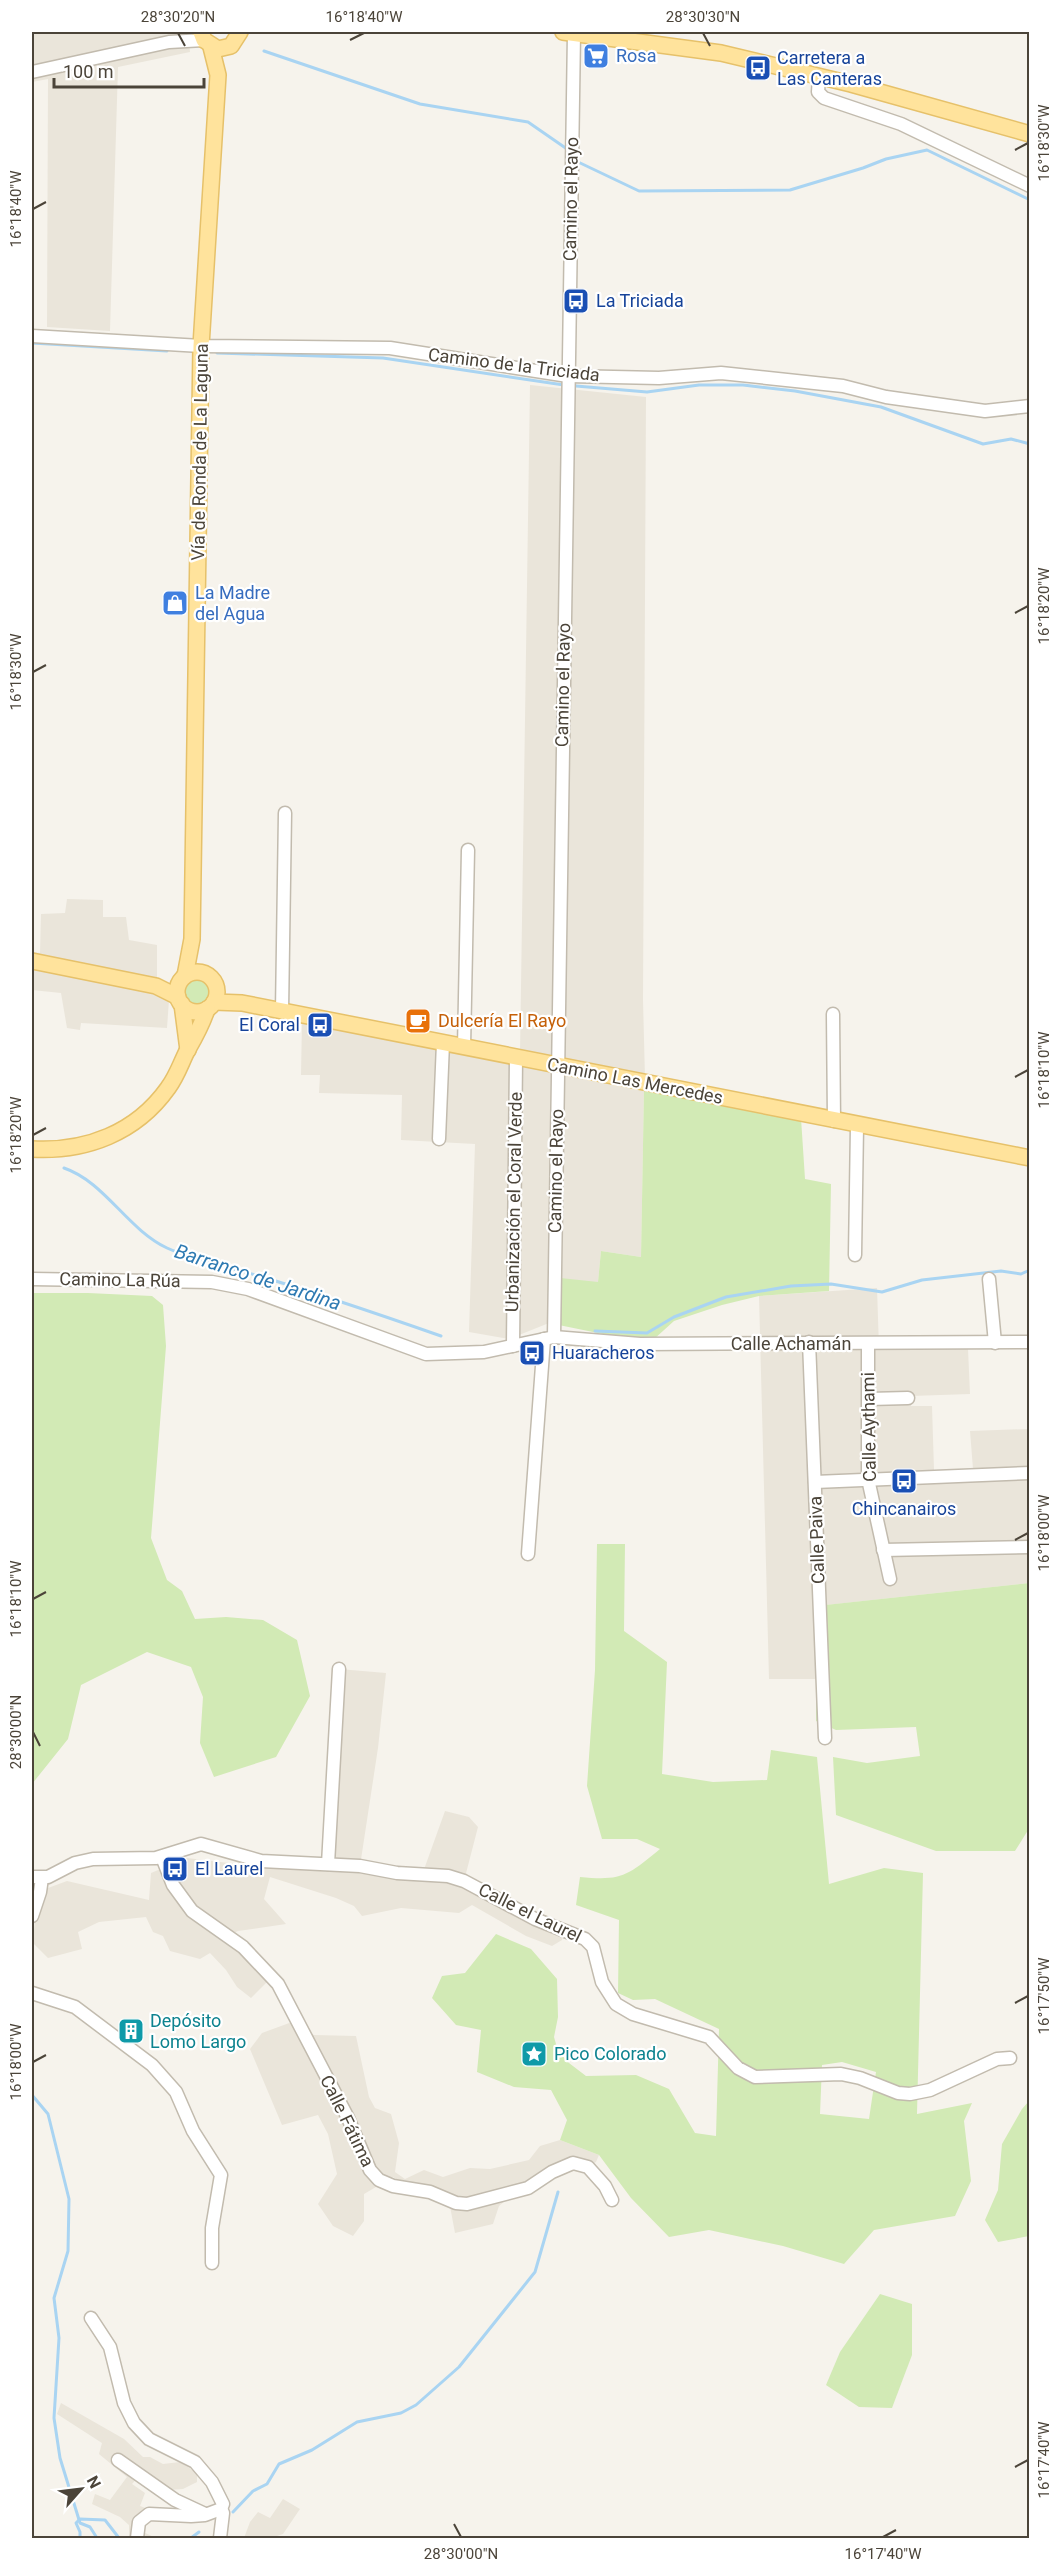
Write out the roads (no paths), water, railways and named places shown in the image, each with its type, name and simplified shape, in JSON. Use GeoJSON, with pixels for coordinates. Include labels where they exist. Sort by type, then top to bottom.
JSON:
{"type":"FeatureCollection","features":[{"type":"Feature","properties":{"kind":"main road"},"geometry":{"type":"LineString","coordinates":[[205,39],[225,49],[236,39],[252,32]]}},
{"type":"Feature","properties":{"kind":"main road"},"geometry":{"type":"LineString","coordinates":[[569,32],[644,37],[721,53],[1029,134]]}},
{"type":"Feature","properties":{"kind":"main road","name":"Vía de Ronda de La Laguna"},"geometry":{"type":"LineString","coordinates":[[205,39],[218,75]]}},
{"type":"Feature","properties":{"kind":"main road","name":"Vía de Ronda de La Laguna"},"geometry":{"type":"LineString","coordinates":[[183,978],[192,939],[201,346],[218,75],[236,39]]}},
{"type":"Feature","properties":{"kind":"main road","name":"Vía de Ronda de La Laguna"},"geometry":{"type":"LineString","coordinates":[[192,939],[213,980]]}},
{"type":"Feature","properties":{"kind":"main road"},"geometry":{"type":"LineString","coordinates":[[32,961],[156,986],[194,1011],[211,1006]]}},
{"type":"Feature","properties":{"kind":"main road"},"geometry":{"type":"LineString","coordinates":[[32,1149],[56,1150],[84,1146],[109,1138],[133,1124],[169,1088],[211,1006],[213,980],[198,972],[156,986]]}},
{"type":"Feature","properties":{"kind":"main road"},"geometry":{"type":"LineString","coordinates":[[183,978],[180,1000],[188,1050]]}},
{"type":"Feature","properties":{"kind":"main road","name":"Camino Las Mercedes"},"geometry":{"type":"LineString","coordinates":[[213,980],[242,1003]]}},
{"type":"Feature","properties":{"kind":"main road","name":"Camino Las Mercedes"},"geometry":{"type":"LineString","coordinates":[[211,1006],[242,1003],[1029,1158]]}},
{"type":"Feature","properties":{"kind":"street"},"geometry":{"type":"LineString","coordinates":[[170,42],[186,32]]}},
{"type":"Feature","properties":{"kind":"street","name":"Camino el Rayo"},"geometry":{"type":"LineString","coordinates":[[528,1554],[549,1338],[559,1066],[568,376],[569,32]]}},
{"type":"Feature","properties":{"kind":"street"},"geometry":{"type":"LineString","coordinates":[[32,72],[170,42],[205,39]]}},
{"type":"Feature","properties":{"kind":"street"},"geometry":{"type":"LineString","coordinates":[[819,77],[818,92],[825,98],[901,124],[1029,186]]}},
{"type":"Feature","properties":{"kind":"street","name":"Camino de la Triciada"},"geometry":{"type":"LineString","coordinates":[[32,336],[201,346],[390,348],[568,376],[660,378],[721,373],[843,386],[886,397],[986,411],[1029,406]]}},
{"type":"Feature","properties":{"kind":"street"},"geometry":{"type":"LineString","coordinates":[[282,1011],[285,813]]}},
{"type":"Feature","properties":{"kind":"street"},"geometry":{"type":"LineString","coordinates":[[464,1047],[468,850]]}},
{"type":"Feature","properties":{"kind":"street"},"geometry":{"type":"LineString","coordinates":[[833,1014],[834,1121]]}},
{"type":"Feature","properties":{"kind":"street"},"geometry":{"type":"LineString","coordinates":[[439,1139],[443,1043]]}},
{"type":"Feature","properties":{"kind":"street","name":"Urbanización el Coral Verde"},"geometry":{"type":"LineString","coordinates":[[513,1346],[516,1058]]}},
{"type":"Feature","properties":{"kind":"street"},"geometry":{"type":"LineString","coordinates":[[855,1256],[857,1125]]}},
{"type":"Feature","properties":{"kind":"street","name":"Camino La Rúa"},"geometry":{"type":"LineString","coordinates":[[32,1279],[212,1282],[248,1289],[426,1354],[484,1352],[549,1338]]}},
{"type":"Feature","properties":{"kind":"street"},"geometry":{"type":"LineString","coordinates":[[989,1279],[995,1343]]}},
{"type":"Feature","properties":{"kind":"street","name":"Calle Achamán"},"geometry":{"type":"LineString","coordinates":[[549,1338],[640,1344],[1029,1342]]}},
{"type":"Feature","properties":{"kind":"street","name":"Calle Paiva"},"geometry":{"type":"LineString","coordinates":[[809,1342],[825,1738]]}},
{"type":"Feature","properties":{"kind":"street","name":"Calle Aythami"},"geometry":{"type":"LineString","coordinates":[[868,1344],[868,1479],[890,1579]]}},
{"type":"Feature","properties":{"kind":"street"},"geometry":{"type":"LineString","coordinates":[[868,1399],[908,1398]]}},
{"type":"Feature","properties":{"kind":"street"},"geometry":{"type":"LineString","coordinates":[[815,1482],[1029,1473]]}},
{"type":"Feature","properties":{"kind":"street"},"geometry":{"type":"LineString","coordinates":[[883,1550],[1029,1547]]}},
{"type":"Feature","properties":{"kind":"street"},"geometry":{"type":"LineString","coordinates":[[328,1864],[339,1669]]}},
{"type":"Feature","properties":{"kind":"street","name":"Calle el Laurel"},"geometry":{"type":"LineString","coordinates":[[37,1877],[93,1859],[162,1857],[201,1844],[261,1861],[328,1864],[456,1878],[535,1919],[577,1935],[593,1947],[602,1982],[616,2004],[633,2014],[709,2037],[738,2068],[755,2077],[841,2074],[860,2078],[898,2093],[910,2094],[930,2090],[997,2059],[1010,2058]]}},
{"type":"Feature","properties":{"kind":"street","name":"Calle Fátima"},"geometry":{"type":"LineString","coordinates":[[162,1857],[173,1885],[192,1911],[243,1947],[278,1984],[348,2118],[370,2170],[379,2180],[393,2186],[430,2192],[456,2203],[467,2204],[528,2188],[552,2172],[573,2163],[588,2168],[605,2186],[612,2199]]}},
{"type":"Feature","properties":{"kind":"street"},"geometry":{"type":"LineString","coordinates":[[32,1916],[38,1900],[37,1877]]}},
{"type":"Feature","properties":{"kind":"street"},"geometry":{"type":"LineString","coordinates":[[32,1993],[65,2002],[83,2012],[162,2075],[176,2092],[193,2131],[219,2170],[220,2192],[212,2228],[212,2263]]}},
{"type":"Feature","properties":{"kind":"street"},"geometry":{"type":"LineString","coordinates":[[91,2318],[110,2347],[124,2403],[134,2423],[149,2439],[191,2458],[200,2466],[222,2498],[220,2538]]}},
{"type":"Feature","properties":{"kind":"street"},"geometry":{"type":"LineString","coordinates":[[118,2460],[175,2500],[205,2515]]}},
{"type":"Feature","properties":{"kind":"street"},"geometry":{"type":"LineString","coordinates":[[137,2538],[139,2522],[149,2514],[205,2515],[221,2509]]}},
{"type":"Feature","properties":{"kind":"waterway"},"geometry":{"type":"LineString","coordinates":[[264,51],[420,104],[528,122],[567,149]]}},
{"type":"Feature","properties":{"kind":"waterway"},"geometry":{"type":"LineString","coordinates":[[576,161],[639,191],[790,190],[886,159],[927,150],[1030,200]]}},
{"type":"Feature","properties":{"kind":"waterway"},"geometry":{"type":"LineString","coordinates":[[32,343],[167,351]]}},
{"type":"Feature","properties":{"kind":"waterway"},"geometry":{"type":"LineString","coordinates":[[217,353],[383,358],[564,385]]}},
{"type":"Feature","properties":{"kind":"waterway"},"geometry":{"type":"LineString","coordinates":[[576,386],[647,392],[699,385],[743,385],[795,391],[881,407],[983,444],[1011,439],[1030,444]]}},
{"type":"Feature","properties":{"kind":"waterway","name":"Barranco de Jardina"},"geometry":{"type":"LineString","coordinates":[[64,1168],[92,1184],[153,1240],[178,1253],[305,1290],[441,1336]]}},
{"type":"Feature","properties":{"kind":"waterway","name":"Barranco de Jardina"},"geometry":{"type":"LineString","coordinates":[[595,1331],[647,1333],[674,1317],[726,1297],[791,1286],[831,1284],[882,1292],[922,1280],[1001,1271],[1021,1274],[1030,1270]]}},
{"type":"Feature","properties":{"kind":"waterway"},"geometry":{"type":"LineString","coordinates":[[32,2095],[48,2114],[69,2199],[68,2251],[54,2298],[59,2338],[54,2418],[60,2458],[80,2523],[90,2527],[97,2538]]}},
{"type":"Feature","properties":{"kind":"waterway"},"geometry":{"type":"LineString","coordinates":[[233,2512],[253,2491],[267,2484],[279,2464],[312,2450],[357,2422],[401,2413],[416,2405],[459,2367],[535,2272],[558,2192]]}},
{"type":"Feature","properties":{"kind":"waterway"},"geometry":{"type":"LineString","coordinates":[[80,2538],[76,2523],[80,2519],[105,2520],[119,2538]]}},
{"type":"Feature","properties":{"kind":"waterway"},"geometry":{"type":"LineString","coordinates":[[191,2538],[199,2532]]}},
{"type":"Feature","properties":{"kind":"place","name":"Rosa"},"geometry":{"type":"Point","coordinates":[596,56]}},
{"type":"Feature","properties":{"kind":"place","name":"Carretera a Las Canteras"},"geometry":{"type":"Point","coordinates":[758,68]}},
{"type":"Feature","properties":{"kind":"place","name":"La Triciada"},"geometry":{"type":"Point","coordinates":[576,301]}},
{"type":"Feature","properties":{"kind":"place","name":"La Madre del Agua"},"geometry":{"type":"Point","coordinates":[175,603]}},
{"type":"Feature","properties":{"kind":"place","name":"Dulcería El Rayo"},"geometry":{"type":"Point","coordinates":[418,1021]}},
{"type":"Feature","properties":{"kind":"place","name":"El Coral"},"geometry":{"type":"Point","coordinates":[320,1025]}},
{"type":"Feature","properties":{"kind":"place","name":"Huaracheros"},"geometry":{"type":"Point","coordinates":[532,1353]}},
{"type":"Feature","properties":{"kind":"place","name":"Chincanairos"},"geometry":{"type":"Point","coordinates":[904,1481]}},
{"type":"Feature","properties":{"kind":"place","name":"El Laurel"},"geometry":{"type":"Point","coordinates":[175,1869]}},
{"type":"Feature","properties":{"kind":"place","name":"Depósito Lomo Largo"},"geometry":{"type":"Point","coordinates":[131,2031]}},
{"type":"Feature","properties":{"kind":"place","name":"Pico Colorado"},"geometry":{"type":"Point","coordinates":[534,2054]}}]}
